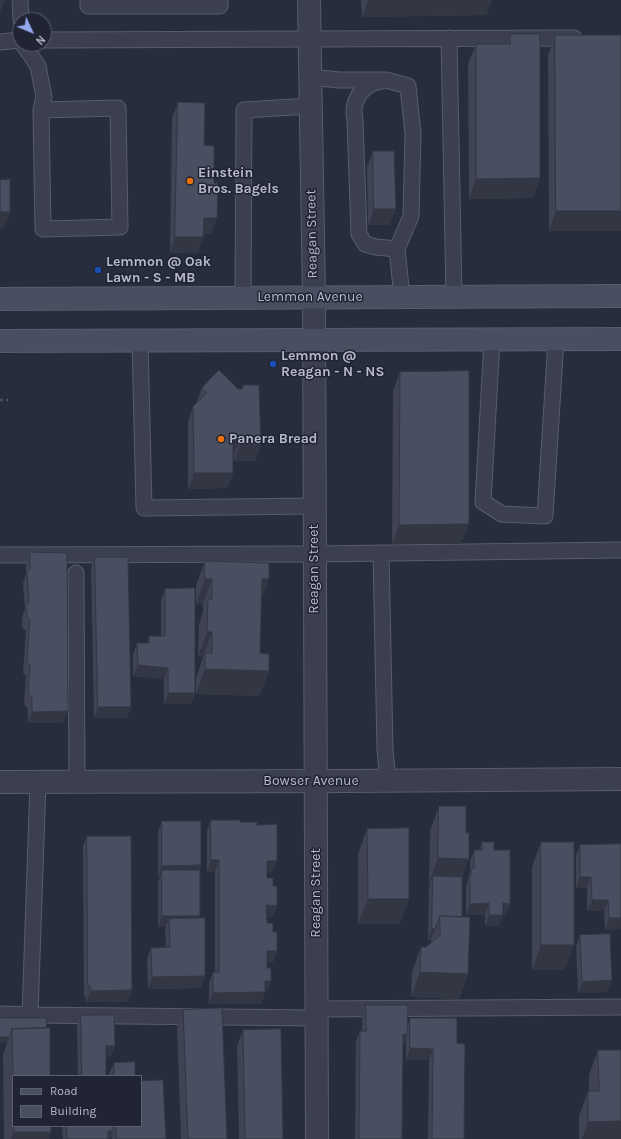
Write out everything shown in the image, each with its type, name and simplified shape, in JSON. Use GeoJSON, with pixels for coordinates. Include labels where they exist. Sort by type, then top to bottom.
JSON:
{"type":"FeatureCollection","features":[{"type":"Feature","properties":{"kind":"main road","name":"Lemmon Avenue"},"geometry":{"type":"LineString","coordinates":[[0,299],[621,296]]}},
{"type":"Feature","properties":{"kind":"main road"},"geometry":{"type":"LineString","coordinates":[[0,341],[621,339]]}},
{"type":"Feature","properties":{"kind":"street","name":"Reagan Street"},"geometry":{"type":"LineString","coordinates":[[309,0],[314,297],[317,1139]]}},
{"type":"Feature","properties":{"kind":"street","name":"Bowser Avenue"},"geometry":{"type":"LineString","coordinates":[[0,782],[388,781],[621,778]]}},
{"type":"Feature","properties":{"kind":"lane"},"geometry":{"type":"LineString","coordinates":[[20,0],[20,12]]}},
{"type":"Feature","properties":{"kind":"lane"},"geometry":{"type":"LineString","coordinates":[[88,0],[88,6],[154,3],[220,6],[220,0]]}},
{"type":"Feature","properties":{"kind":"lane"},"geometry":{"type":"LineString","coordinates":[[449,38],[454,297]]}},
{"type":"Feature","properties":{"kind":"lane"},"geometry":{"type":"LineString","coordinates":[[52,40],[590,38]]}},
{"type":"Feature","properties":{"kind":"lane"},"geometry":{"type":"LineString","coordinates":[[0,42],[12,41]]}},
{"type":"Feature","properties":{"kind":"lane"},"geometry":{"type":"LineString","coordinates":[[28,52],[38,66],[44,97],[41,110],[43,229],[120,227],[118,108],[41,110]]}},
{"type":"Feature","properties":{"kind":"lane"},"geometry":{"type":"LineString","coordinates":[[310,77],[339,80],[386,80],[408,86],[413,134],[410,216],[397,249],[402,297]]}},
{"type":"Feature","properties":{"kind":"lane"},"geometry":{"type":"LineString","coordinates":[[386,80],[367,86],[360,93],[355,102],[354,111],[359,234],[365,244],[376,247],[397,249]]}},
{"type":"Feature","properties":{"kind":"lane"},"geometry":{"type":"LineString","coordinates":[[243,298],[244,110],[310,106]]}},
{"type":"Feature","properties":{"kind":"lane"},"geometry":{"type":"LineString","coordinates":[[492,340],[483,502],[502,514],[545,516],[556,339]]}},
{"type":"Feature","properties":{"kind":"lane"},"geometry":{"type":"LineString","coordinates":[[140,341],[144,508],[314,506]]}},
{"type":"Feature","properties":{"kind":"lane"},"geometry":{"type":"LineString","coordinates":[[0,555],[314,554],[621,550]]}},
{"type":"Feature","properties":{"kind":"lane"},"geometry":{"type":"LineString","coordinates":[[381,553],[385,750],[388,781]]}},
{"type":"Feature","properties":{"kind":"lane"},"geometry":{"type":"LineString","coordinates":[[76,573],[77,782]]}},
{"type":"Feature","properties":{"kind":"lane"},"geometry":{"type":"LineString","coordinates":[[30,1014],[38,782]]}},
{"type":"Feature","properties":{"kind":"lane"},"geometry":{"type":"LineString","coordinates":[[0,1014],[316,1014],[621,1007]]}},
{"type":"Feature","properties":{"kind":"path"},"geometry":{"type":"LineString","coordinates":[[0,400],[8,400]]}},
{"type":"Feature","properties":{"kind":"building"},"geometry":{"type":"Polygon","coordinates":[[[510,34],[540,34],[540,178],[476,179],[476,44],[510,44],[510,34]]]}},
{"type":"Feature","properties":{"kind":"building"},"geometry":{"type":"Polygon","coordinates":[[[555,35],[621,35],[621,211],[556,211],[555,35]]]}},
{"type":"Feature","properties":{"kind":"building","name":"Einstein Bros. Bagels"},"geometry":{"type":"Polygon","coordinates":[[[178,102],[205,103],[204,145],[214,146],[214,183],[218,183],[217,218],[204,218],[203,237],[175,237],[178,102]]]}},
{"type":"Feature","properties":{"kind":"building"},"geometry":{"type":"Polygon","coordinates":[[[373,151],[394,151],[396,209],[374,209],[373,151]]]}},
{"type":"Feature","properties":{"kind":"building"},"geometry":{"type":"Polygon","coordinates":[[[10,179],[10,212],[0,212],[0,180],[10,179]]]}},
{"type":"Feature","properties":{"kind":"building","name":"Panera Bread"},"geometry":{"type":"Polygon","coordinates":[[[219,370],[238,389],[243,389],[243,385],[259,385],[261,445],[240,445],[240,440],[233,440],[233,473],[194,473],[193,406],[207,393],[202,388],[219,370]]]}},
{"type":"Feature","properties":{"kind":"building"},"geometry":{"type":"Polygon","coordinates":[[[469,371],[469,524],[399,525],[400,372],[469,371]]]}},
{"type":"Feature","properties":{"kind":"building"},"geometry":{"type":"Polygon","coordinates":[[[30,552],[67,553],[68,711],[32,712],[32,698],[28,693],[30,665],[27,662],[30,619],[27,616],[26,605],[29,603],[27,572],[30,569],[30,552]]]}},
{"type":"Feature","properties":{"kind":"building"},"geometry":{"type":"Polygon","coordinates":[[[95,557],[128,557],[131,707],[98,707],[95,557]]]}},
{"type":"Feature","properties":{"kind":"building"},"geometry":{"type":"Polygon","coordinates":[[[205,561],[269,563],[269,579],[262,579],[260,653],[269,654],[269,671],[205,669],[205,653],[212,653],[212,632],[207,632],[208,599],[212,599],[212,579],[205,579],[205,561]]]}},
{"type":"Feature","properties":{"kind":"building"},"geometry":{"type":"Polygon","coordinates":[[[195,588],[195,693],[168,693],[168,668],[138,665],[137,643],[149,643],[149,636],[165,636],[165,589],[195,588]]]}},
{"type":"Feature","properties":{"kind":"building"},"geometry":{"type":"Polygon","coordinates":[[[439,806],[466,806],[466,833],[469,832],[469,859],[438,858],[439,806]]]}},
{"type":"Feature","properties":{"kind":"building"},"geometry":{"type":"Polygon","coordinates":[[[211,820],[240,820],[240,822],[257,822],[257,825],[277,824],[277,861],[267,861],[267,878],[273,878],[273,886],[277,886],[277,906],[266,905],[267,923],[273,923],[273,932],[277,932],[277,951],[267,951],[267,968],[271,968],[271,981],[265,981],[265,992],[213,993],[213,972],[219,972],[219,860],[211,860],[211,820]]]}},
{"type":"Feature","properties":{"kind":"building"},"geometry":{"type":"Polygon","coordinates":[[[162,821],[201,821],[201,865],[162,866],[162,821]]]}},
{"type":"Feature","properties":{"kind":"building"},"geometry":{"type":"Polygon","coordinates":[[[409,828],[409,899],[368,899],[367,829],[409,828]]]}},
{"type":"Feature","properties":{"kind":"building"},"geometry":{"type":"Polygon","coordinates":[[[87,836],[131,836],[132,990],[90,991],[90,986],[88,985],[87,836]]]}},
{"type":"Feature","properties":{"kind":"building"},"geometry":{"type":"Polygon","coordinates":[[[482,842],[494,842],[494,850],[510,850],[510,904],[503,903],[503,915],[489,915],[489,903],[470,904],[470,877],[472,868],[474,868],[474,850],[482,850],[482,842]]]}},
{"type":"Feature","properties":{"kind":"building"},"geometry":{"type":"Polygon","coordinates":[[[541,842],[574,842],[574,945],[541,945],[541,842]]]}},
{"type":"Feature","properties":{"kind":"building"},"geometry":{"type":"Polygon","coordinates":[[[621,844],[621,918],[609,918],[608,900],[592,900],[591,877],[580,877],[580,845],[621,844]]]}},
{"type":"Feature","properties":{"kind":"building"},"geometry":{"type":"Polygon","coordinates":[[[162,870],[200,870],[200,916],[162,916],[162,870]]]}},
{"type":"Feature","properties":{"kind":"building"},"geometry":{"type":"Polygon","coordinates":[[[433,876],[462,877],[462,917],[440,916],[435,929],[432,929],[433,876]]]}},
{"type":"Feature","properties":{"kind":"building"},"geometry":{"type":"Polygon","coordinates":[[[440,916],[470,917],[468,974],[420,972],[421,947],[426,947],[440,935],[440,916]]]}},
{"type":"Feature","properties":{"kind":"building"},"geometry":{"type":"Polygon","coordinates":[[[205,918],[205,976],[152,977],[151,948],[170,947],[169,919],[205,918]]]}},
{"type":"Feature","properties":{"kind":"building"},"geometry":{"type":"Polygon","coordinates":[[[610,934],[612,980],[582,982],[580,935],[610,934]]]}},
{"type":"Feature","properties":{"kind":"building"},"geometry":{"type":"Polygon","coordinates":[[[366,1005],[408,1005],[407,1035],[403,1034],[402,1139],[359,1139],[360,1031],[366,1031],[366,1005]]]}},
{"type":"Feature","properties":{"kind":"building"},"geometry":{"type":"Polygon","coordinates":[[[222,1008],[227,1139],[188,1139],[183,1010],[222,1008]]]}},
{"type":"Feature","properties":{"kind":"building"},"geometry":{"type":"Polygon","coordinates":[[[81,1015],[114,1015],[115,1046],[106,1046],[106,1075],[82,1075],[81,1015]]]}},
{"type":"Feature","properties":{"kind":"building"},"geometry":{"type":"Polygon","coordinates":[[[0,1018],[47,1018],[46,1028],[12,1029],[9,1037],[0,1037],[0,1018]]]}},
{"type":"Feature","properties":{"kind":"building"},"geometry":{"type":"Polygon","coordinates":[[[410,1018],[457,1018],[457,1043],[465,1044],[464,1139],[432,1139],[433,1049],[410,1048],[410,1018]]]}},
{"type":"Feature","properties":{"kind":"building"},"geometry":{"type":"Polygon","coordinates":[[[50,1028],[50,1075],[13,1075],[12,1029],[50,1028]]]}},
{"type":"Feature","properties":{"kind":"building"},"geometry":{"type":"Polygon","coordinates":[[[281,1029],[283,1139],[245,1139],[243,1030],[281,1029]]]}},
{"type":"Feature","properties":{"kind":"building"},"geometry":{"type":"Polygon","coordinates":[[[598,1050],[621,1050],[621,1121],[588,1122],[588,1091],[599,1091],[598,1050]]]}},
{"type":"Feature","properties":{"kind":"building"},"geometry":{"type":"Polygon","coordinates":[[[135,1062],[135,1075],[114,1075],[114,1063],[135,1062]]]}},
{"type":"Feature","properties":{"kind":"building"},"geometry":{"type":"Polygon","coordinates":[[[163,1080],[166,1139],[116,1139],[116,1127],[142,1127],[142,1081],[163,1080]]]}},
{"type":"Feature","properties":{"kind":"building"},"geometry":{"type":"Polygon","coordinates":[[[14,1127],[51,1127],[51,1132],[14,1132],[14,1127]]]}},
{"type":"Feature","properties":{"kind":"building"},"geometry":{"type":"Polygon","coordinates":[[[67,1127],[113,1127],[113,1131],[108,1131],[108,1139],[67,1139],[67,1127]]]}},
{"type":"Feature","properties":{"kind":"place","name":"Einstein Bros. Bagels"},"geometry":{"type":"Point","coordinates":[190,181]}},
{"type":"Feature","properties":{"kind":"place","name":"Lemmon @ Oak Lawn - S - MB"},"geometry":{"type":"Point","coordinates":[98,270]}},
{"type":"Feature","properties":{"kind":"place","name":"Lemmon @ Reagan - N - NS"},"geometry":{"type":"Point","coordinates":[273,364]}},
{"type":"Feature","properties":{"kind":"place","name":"Panera Bread"},"geometry":{"type":"Point","coordinates":[221,439]}}]}
